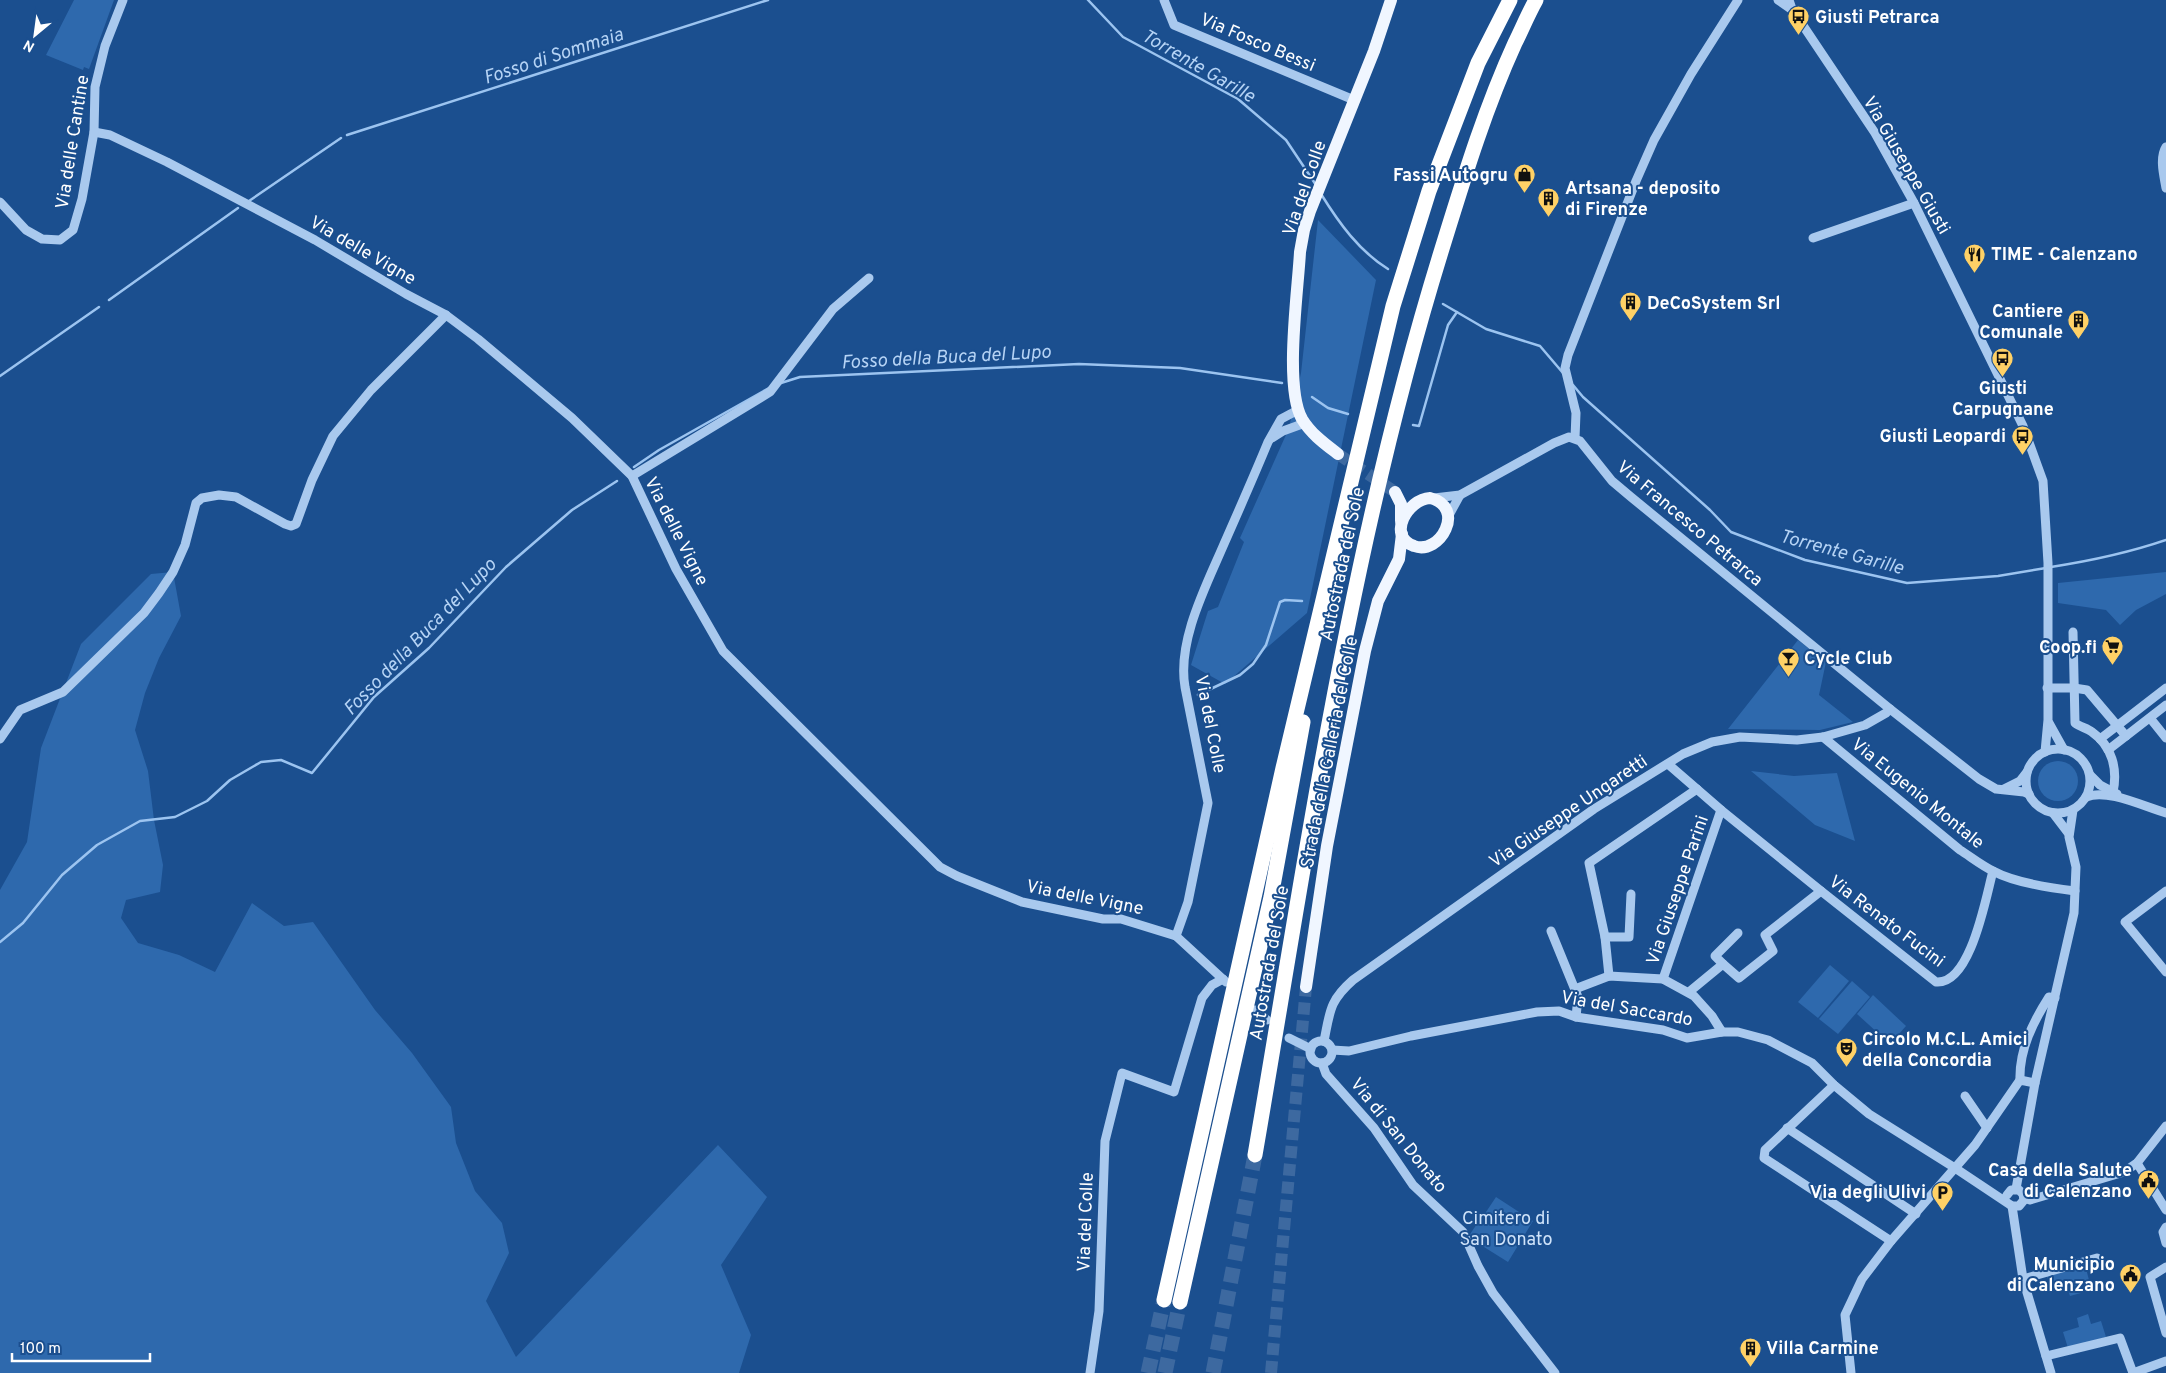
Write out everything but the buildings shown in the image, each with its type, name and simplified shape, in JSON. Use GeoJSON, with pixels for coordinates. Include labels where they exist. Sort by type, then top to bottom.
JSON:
{"type":"FeatureCollection","features":[{"type":"Feature","properties":{"kind":"highway","name":"Autostrada del Sole"},"geometry":{"type":"LineString","coordinates":[[1164,1300],[1280,777],[1393,306],[1406,259],[1429,190],[1478,63],[1510,0]]}},
{"type":"Feature","properties":{"kind":"highway","name":"Autostrada del Sole"},"geometry":{"type":"LineString","coordinates":[[1255,1155],[1353,594],[1376,489],[1422,315],[1473,151],[1500,78],[1536,0]]}},
{"type":"Feature","properties":{"kind":"highway","name":"Autostrada del Sole"},"geometry":{"type":"LineString","coordinates":[[1180,1302],[1272,897],[1334,553]]}},
{"type":"Feature","properties":{"kind":"main road","name":"Via del Colle"},"geometry":{"type":"LineString","coordinates":[[1298,410],[1292,383],[1300,252],[1304,230],[1391,0]]}},
{"type":"Feature","properties":{"kind":"main road"},"geometry":{"type":"LineString","coordinates":[[1298,410],[1305,423],[1318,439],[1338,454]]}},
{"type":"Feature","properties":{"kind":"main road"},"geometry":{"type":"LineString","coordinates":[[1398,559],[1421,548],[1433,545],[1446,530],[1448,518],[1444,507],[1440,503],[1396,492],[1401,504],[1402,527],[1409,544],[1421,548]]}},
{"type":"Feature","properties":{"kind":"main road"},"geometry":{"type":"LineString","coordinates":[[1402,527],[1410,508],[1424,499]]}},
{"type":"Feature","properties":{"kind":"main road","name":"Strada della Galleria del Colle"},"geometry":{"type":"LineString","coordinates":[[1306,987],[1328,846],[1365,651],[1378,601],[1398,559],[1402,527]]}},
{"type":"Feature","properties":{"kind":"street","name":"Via delle Cantine"},"geometry":{"type":"LineString","coordinates":[[0,202],[26,230],[42,239],[60,240],[74,230],[82,200],[94,132],[95,87],[106,46],[123,0]]}},
{"type":"Feature","properties":{"kind":"street","name":"Via Fosco Bessi"},"geometry":{"type":"LineString","coordinates":[[1164,0],[1174,25],[1354,100]]}},
{"type":"Feature","properties":{"kind":"street"},"geometry":{"type":"LineString","coordinates":[[1424,499],[1460,495],[1554,443],[1569,437],[1575,438],[1576,413],[1565,368],[1568,355],[1654,140],[1691,74],[1738,0]]}},
{"type":"Feature","properties":{"kind":"street","name":"Via Giuseppe Giusti"},"geometry":{"type":"LineString","coordinates":[[1778,0],[1790,4],[1875,133],[1914,203],[2023,426],[2043,481],[2048,563],[2046,688],[2048,720],[2045,752]]}},
{"type":"Feature","properties":{"kind":"street","name":"Via delle Vigne"},"geometry":{"type":"LineString","coordinates":[[94,132],[110,135],[175,166],[315,240],[406,294],[446,314],[572,418],[632,476],[676,568],[723,651],[940,867],[956,876],[1022,902],[1103,919],[1121,919],[1176,936]]}},
{"type":"Feature","properties":{"kind":"street"},"geometry":{"type":"LineString","coordinates":[[2166,147],[2163,152],[2163,169],[2166,188]]}},
{"type":"Feature","properties":{"kind":"street"},"geometry":{"type":"LineString","coordinates":[[1813,238],[1914,203]]}},
{"type":"Feature","properties":{"kind":"street"},"geometry":{"type":"LineString","coordinates":[[632,476],[770,392],[833,309],[869,278]]}},
{"type":"Feature","properties":{"kind":"street"},"geometry":{"type":"LineString","coordinates":[[0,739],[20,710],[63,692],[144,613],[173,572],[185,545],[196,503],[202,498],[219,494],[236,497],[285,524],[291,526],[296,524],[312,480],[333,436],[371,390],[446,314]]}},
{"type":"Feature","properties":{"kind":"street","name":"Via del Colle"},"geometry":{"type":"LineString","coordinates":[[1090,1373],[1099,1311],[1105,1141],[1122,1073],[1174,1092],[1202,998],[1212,985],[1225,980],[1176,936],[1188,902],[1208,803],[1182,672],[1183,659],[1204,592],[1268,442],[1282,419],[1298,410]]}},
{"type":"Feature","properties":{"kind":"street"},"geometry":{"type":"LineString","coordinates":[[1268,442],[1282,431],[1305,423]]}},
{"type":"Feature","properties":{"kind":"street","name":"Via Francesco Petrarca"},"geometry":{"type":"LineString","coordinates":[[1575,438],[1584,445],[1612,481],[1890,709],[1979,779],[1996,789],[2029,794]]}},
{"type":"Feature","properties":{"kind":"street"},"geometry":{"type":"LineString","coordinates":[[1448,518],[1460,495]]}},
{"type":"Feature","properties":{"kind":"street"},"geometry":{"type":"LineString","coordinates":[[2073,632],[2075,723],[2090,730],[2108,750],[2115,766],[2116,777],[2113,792]]}},
{"type":"Feature","properties":{"kind":"street"},"geometry":{"type":"LineString","coordinates":[[2046,688],[2087,690],[2126,736]]}},
{"type":"Feature","properties":{"kind":"street"},"geometry":{"type":"LineString","coordinates":[[2100,739],[2166,689]]}},
{"type":"Feature","properties":{"kind":"street"},"geometry":{"type":"LineString","coordinates":[[2108,750],[2166,705]]}},
{"type":"Feature","properties":{"kind":"street","name":"Via Giuseppe Ungaretti"},"geometry":{"type":"LineString","coordinates":[[1324,1042],[1332,1004],[1340,992],[1353,980],[1594,809],[1683,754],[1740,737],[1797,740],[1823,737],[1865,725],[1890,709]]}},
{"type":"Feature","properties":{"kind":"street"},"geometry":{"type":"LineString","coordinates":[[2150,718],[2166,738]]}},
{"type":"Feature","properties":{"kind":"street","name":"Via Giuseppe Giusti"},"geometry":{"type":"LineString","coordinates":[[2048,720],[2064,750],[2076,754],[2084,763],[2090,775],[2100,785],[2128,801]]}},
{"type":"Feature","properties":{"kind":"street","name":"Via Eugenio Montale"},"geometry":{"type":"LineString","coordinates":[[1823,737],[1960,850],[1994,871]]}},
{"type":"Feature","properties":{"kind":"street"},"geometry":{"type":"LineString","coordinates":[[2004,790],[2020,781],[2032,764],[2045,752],[2064,750]]}},
{"type":"Feature","properties":{"kind":"street","name":"Via Renato Fucini"},"geometry":{"type":"LineString","coordinates":[[1668,764],[1721,810],[1932,980],[1941,982],[1954,974],[1967,960],[1994,871]]}},
{"type":"Feature","properties":{"kind":"street"},"geometry":{"type":"LineString","coordinates":[[2028,772],[2027,785],[2029,794],[2039,806],[2053,813],[2069,834]]}},
{"type":"Feature","properties":{"kind":"street"},"geometry":{"type":"LineString","coordinates":[[2086,797],[2090,775]]}},
{"type":"Feature","properties":{"kind":"street"},"geometry":{"type":"LineString","coordinates":[[1609,976],[1605,936],[1589,863],[1697,789]]}},
{"type":"Feature","properties":{"kind":"street"},"geometry":{"type":"LineString","coordinates":[[2016,1189],[2052,998],[2074,913],[2076,867],[2069,834],[2073,810],[2086,797],[2092,794],[2104,794],[2166,813]]}},
{"type":"Feature","properties":{"kind":"street","name":"Via Giuseppe Parini"},"geometry":{"type":"LineString","coordinates":[[1663,979],[1721,810]]}},
{"type":"Feature","properties":{"kind":"street"},"geometry":{"type":"LineString","coordinates":[[2053,813],[2073,810]]}},
{"type":"Feature","properties":{"kind":"street"},"geometry":{"type":"LineString","coordinates":[[1994,871],[2054,888],[2075,891]]}},
{"type":"Feature","properties":{"kind":"street"},"geometry":{"type":"LineString","coordinates":[[1738,933],[1715,956],[1739,978],[1773,951],[1764,935],[1821,891]]}},
{"type":"Feature","properties":{"kind":"street"},"geometry":{"type":"LineString","coordinates":[[2166,891],[2125,922],[2166,972]]}},
{"type":"Feature","properties":{"kind":"street"},"geometry":{"type":"LineString","coordinates":[[1605,936],[1629,937],[1631,894]]}},
{"type":"Feature","properties":{"kind":"street"},"geometry":{"type":"LineString","coordinates":[[1551,931],[1578,997],[1576,1017]]}},
{"type":"Feature","properties":{"kind":"street"},"geometry":{"type":"LineString","coordinates":[[1689,992],[1723,964]]}},
{"type":"Feature","properties":{"kind":"street"},"geometry":{"type":"LineString","coordinates":[[1575,989],[1609,976],[1663,979],[1689,992],[1712,1016],[1722,1032]]}},
{"type":"Feature","properties":{"kind":"street"},"geometry":{"type":"LineString","coordinates":[[1851,1373],[1845,1315],[1862,1279],[1890,1241],[1956,1168],[1987,1128],[2020,1080],[2020,1068],[2028,1035],[2052,998]]}},
{"type":"Feature","properties":{"kind":"street"},"geometry":{"type":"LineString","coordinates":[[1255,1010],[1267,1020]]}},
{"type":"Feature","properties":{"kind":"street","name":"Via del Saccardo"},"geometry":{"type":"LineString","coordinates":[[1332,1050],[1349,1051],[1411,1036],[1537,1012],[1558,1011],[1576,1017],[1663,1030],[1687,1038],[1722,1032],[1738,1032],[1768,1040],[1812,1063],[1834,1085],[1869,1114],[2009,1201]]}},
{"type":"Feature","properties":{"kind":"street"},"geometry":{"type":"LineString","coordinates":[[1289,1038],[1311,1049]]}},
{"type":"Feature","properties":{"kind":"street"},"geometry":{"type":"LineString","coordinates":[[1317,1042],[1329,1044],[1332,1050],[1330,1059],[1322,1063],[1313,1060],[1311,1049],[1317,1042]]}},
{"type":"Feature","properties":{"kind":"street","name":"Via di San Donato"},"geometry":{"type":"LineString","coordinates":[[1322,1063],[1326,1074],[1374,1128],[1413,1184],[1463,1232],[1478,1266],[1493,1293],[1555,1373]]}},
{"type":"Feature","properties":{"kind":"street"},"geometry":{"type":"LineString","coordinates":[[2020,1080],[2035,1083]]}},
{"type":"Feature","properties":{"kind":"street"},"geometry":{"type":"LineString","coordinates":[[1834,1085],[1765,1150],[1764,1158],[1890,1241]]}},
{"type":"Feature","properties":{"kind":"street"},"geometry":{"type":"LineString","coordinates":[[1965,1096],[1987,1128]]}},
{"type":"Feature","properties":{"kind":"street"},"geometry":{"type":"LineString","coordinates":[[2024,1198],[2030,1200],[2116,1175],[2137,1163],[2166,1126]]}},
{"type":"Feature","properties":{"kind":"street"},"geometry":{"type":"LineString","coordinates":[[1787,1128],[1916,1214]]}},
{"type":"Feature","properties":{"kind":"street"},"geometry":{"type":"LineString","coordinates":[[2137,1163],[2166,1210]]}},
{"type":"Feature","properties":{"kind":"street"},"geometry":{"type":"LineString","coordinates":[[2009,1201],[2020,1206],[2024,1198],[2022,1192],[2016,1189],[2011,1190],[2009,1201],[2023,1280],[2051,1373]]}},
{"type":"Feature","properties":{"kind":"street"},"geometry":{"type":"LineString","coordinates":[[2166,1227],[2163,1232],[2166,1243]]}},
{"type":"Feature","properties":{"kind":"street"},"geometry":{"type":"LineString","coordinates":[[2023,1280],[2097,1258]]}},
{"type":"Feature","properties":{"kind":"street"},"geometry":{"type":"LineString","coordinates":[[2166,1267],[2150,1277],[2166,1333]]}},
{"type":"Feature","properties":{"kind":"street"},"geometry":{"type":"LineString","coordinates":[[2046,1356],[2120,1338],[2133,1373],[2166,1361]]}},
{"type":"Feature","properties":{"kind":"green space"},"geometry":{"type":"Polygon","coordinates":[[[74,0],[114,0],[89,69],[84,67],[83,70],[46,55],[74,0]]]}},
{"type":"Feature","properties":{"kind":"green space"},"geometry":{"type":"Polygon","coordinates":[[[1318,220],[1376,280],[1307,613],[1225,684],[1191,665],[1208,611],[1218,607],[1244,542],[1240,538],[1289,428],[1301,373],[1318,220]]]}},
{"type":"Feature","properties":{"kind":"green space"},"geometry":{"type":"Polygon","coordinates":[[[173,572],[181,616],[159,658],[145,693],[135,730],[148,771],[154,820],[163,865],[160,892],[126,900],[121,918],[138,943],[179,955],[215,972],[252,903],[284,926],[313,922],[375,1010],[412,1053],[451,1107],[456,1143],[475,1191],[502,1223],[509,1253],[486,1301],[516,1357],[718,1145],[767,1197],[721,1265],[751,1335],[739,1373],[0,1373],[0,890],[27,842],[41,748],[81,644],[151,574],[173,572]]]}},
{"type":"Feature","properties":{"kind":"green space"},"geometry":{"type":"Polygon","coordinates":[[[2166,572],[2166,594],[2136,610],[2120,625],[2106,610],[2058,603],[2058,583],[2166,572]]]}},
{"type":"Feature","properties":{"kind":"green space"},"geometry":{"type":"Polygon","coordinates":[[[1798,640],[1826,662],[1819,695],[1853,722],[1820,730],[1728,729],[1798,640]]]}},
{"type":"Feature","properties":{"kind":"green space"},"geometry":{"type":"Polygon","coordinates":[[[2054,761],[2062,761],[2069,764],[2075,770],[2078,781],[2075,792],[2069,798],[2062,801],[2054,801],[2047,798],[2041,792],[2038,785],[2038,777],[2041,770],[2047,764],[2054,761]]]}},
{"type":"Feature","properties":{"kind":"green space"},"geometry":{"type":"Polygon","coordinates":[[[1751,771],[1794,776],[1837,773],[1855,841],[1815,825],[1751,771]]]}},
{"type":"Feature","properties":{"kind":"green space"},"geometry":{"type":"Polygon","coordinates":[[[1830,965],[1849,981],[1818,1018],[1798,1002],[1830,965]]]}},
{"type":"Feature","properties":{"kind":"green space"},"geometry":{"type":"Polygon","coordinates":[[[1852,981],[1870,997],[1838,1034],[1819,1019],[1852,981]]]}},
{"type":"Feature","properties":{"kind":"green space"},"geometry":{"type":"Polygon","coordinates":[[[1873,995],[1906,1026],[1890,1044],[1857,1014],[1873,995]]]}},
{"type":"Feature","properties":{"kind":"green space","name":"Cimitero di San Donato"},"geometry":{"type":"Polygon","coordinates":[[[1496,1197],[1533,1221],[1508,1262],[1468,1237],[1479,1221],[1485,1225],[1488,1221],[1482,1218],[1496,1197]]]}},
{"type":"Feature","properties":{"kind":"green space"},"geometry":{"type":"Polygon","coordinates":[[[2085,1265],[2089,1280],[2079,1284],[2081,1293],[2070,1296],[2067,1287],[2051,1291],[2047,1276],[2085,1265]]]}},
{"type":"Feature","properties":{"kind":"green space"},"geometry":{"type":"Polygon","coordinates":[[[2088,1314],[2091,1324],[2101,1321],[2106,1337],[2068,1348],[2063,1332],[2079,1327],[2077,1318],[2088,1314]]]}},
{"type":"Feature","properties":{"kind":"waterway","name":"Fosso di Sommaia"},"geometry":{"type":"LineString","coordinates":[[347,135],[768,0]]}},
{"type":"Feature","properties":{"kind":"waterway","name":"Torrente Garille"},"geometry":{"type":"LineString","coordinates":[[1088,0],[1123,37],[1238,99],[1286,140],[1316,185]]}},
{"type":"Feature","properties":{"kind":"waterway","name":"Fosso di Sommaia"},"geometry":{"type":"LineString","coordinates":[[249,201],[341,138]]}},
{"type":"Feature","properties":{"kind":"waterway","name":"Torrente Garille"},"geometry":{"type":"LineString","coordinates":[[1321,194],[1350,236],[1368,254],[1388,269]]}},
{"type":"Feature","properties":{"kind":"waterway","name":"Fosso di Sommaia"},"geometry":{"type":"LineString","coordinates":[[109,300],[238,208]]}},
{"type":"Feature","properties":{"kind":"waterway","name":"Torrente Garille"},"geometry":{"type":"LineString","coordinates":[[1443,304],[1486,329],[1540,346],[1563,373]]}},
{"type":"Feature","properties":{"kind":"waterway","name":"Fosso di Sommaia"},"geometry":{"type":"LineString","coordinates":[[0,376],[99,307]]}},
{"type":"Feature","properties":{"kind":"waterway","name":"Fosso della Buca del Lupo"},"geometry":{"type":"LineString","coordinates":[[1413,425],[1419,426],[1448,325],[1457,312]]}},
{"type":"Feature","properties":{"kind":"waterway","name":"Fosso della Buca del Lupo"},"geometry":{"type":"LineString","coordinates":[[781,383],[800,377],[1079,364],[1180,368],[1282,383]]}},
{"type":"Feature","properties":{"kind":"waterway","name":"Torrente Garille"},"geometry":{"type":"LineString","coordinates":[[1573,385],[1583,397],[1710,510],[1731,532],[1805,560],[1907,583],[1998,576],[2046,568]]}},
{"type":"Feature","properties":{"kind":"waterway","name":"Fosso della Buca del Lupo"},"geometry":{"type":"LineString","coordinates":[[634,467],[659,450],[769,388]]}},
{"type":"Feature","properties":{"kind":"waterway","name":"Fosso della Buca del Lupo"},"geometry":{"type":"LineString","coordinates":[[1312,397],[1328,408],[1348,414]]}},
{"type":"Feature","properties":{"kind":"waterway","name":"Fosso della Buca del Lupo"},"geometry":{"type":"LineString","coordinates":[[0,942],[23,923],[62,875],[97,845],[140,821],[175,817],[207,801],[230,780],[261,762],[281,760],[312,773],[374,697],[429,648],[506,567],[572,510],[617,481]]}},
{"type":"Feature","properties":{"kind":"waterway","name":"Torrente Garille"},"geometry":{"type":"LineString","coordinates":[[2051,567],[2109,556],[2166,540]]}},
{"type":"Feature","properties":{"kind":"waterway"},"geometry":{"type":"LineString","coordinates":[[1198,695],[1240,675],[1253,664],[1266,645],[1280,602],[1285,600],[1302,601]]}},
{"type":"Feature","properties":{"kind":"tunnel"},"geometry":{"type":"LineString","coordinates":[[1338,454],[1395,492]]}},
{"type":"Feature","properties":{"kind":"tunnel"},"geometry":{"type":"LineString","coordinates":[[1271,1373],[1306,987]]}},
{"type":"Feature","properties":{"kind":"tunnel"},"geometry":{"type":"LineString","coordinates":[[1213,1373],[1255,1155]]}},
{"type":"Feature","properties":{"kind":"tunnel"},"geometry":{"type":"LineString","coordinates":[[1148,1373],[1164,1300]]}},
{"type":"Feature","properties":{"kind":"tunnel"},"geometry":{"type":"LineString","coordinates":[[1165,1373],[1180,1302]]}},
{"type":"Feature","properties":{"kind":"place","name":"Giusti Petrarca"},"geometry":{"type":"Point","coordinates":[1799,36]}},
{"type":"Feature","properties":{"kind":"place","name":"Fassi Autogru"},"geometry":{"type":"Point","coordinates":[1524,194]}},
{"type":"Feature","properties":{"kind":"place","name":"Artsana - deposito di Firenze"},"geometry":{"type":"Point","coordinates":[1549,217]}},
{"type":"Feature","properties":{"kind":"place","name":"TIME - Calenzano"},"geometry":{"type":"Point","coordinates":[1975,273]}},
{"type":"Feature","properties":{"kind":"place","name":"DeCoSystem Srl"},"geometry":{"type":"Point","coordinates":[1631,322]}},
{"type":"Feature","properties":{"kind":"place","name":"Cantiere Comunale"},"geometry":{"type":"Point","coordinates":[2079,340]}},
{"type":"Feature","properties":{"kind":"place","name":"Giusti Carpugnane"},"geometry":{"type":"Point","coordinates":[2003,377]}},
{"type":"Feature","properties":{"kind":"place","name":"Giusti Leopardi"},"geometry":{"type":"Point","coordinates":[2022,455]}},
{"type":"Feature","properties":{"kind":"place","name":"Coop.fi"},"geometry":{"type":"Point","coordinates":[2113,666]}},
{"type":"Feature","properties":{"kind":"place","name":"Cycle Club"},"geometry":{"type":"Point","coordinates":[1788,677]}},
{"type":"Feature","properties":{"kind":"place","name":"Circolo M.C.L. Amici della Concordia"},"geometry":{"type":"Point","coordinates":[1846,1068]}},
{"type":"Feature","properties":{"kind":"place","name":"Casa della Salute di Calenzano"},"geometry":{"type":"Point","coordinates":[2148,1199]}},
{"type":"Feature","properties":{"kind":"place","name":"Via degli Ulivi"},"geometry":{"type":"Point","coordinates":[1942,1211]}},
{"type":"Feature","properties":{"kind":"place","name":"Municipio di Calenzano"},"geometry":{"type":"Point","coordinates":[2131,1293]}},
{"type":"Feature","properties":{"kind":"place","name":"Villa Carmine"},"geometry":{"type":"Point","coordinates":[1750,1367]}}]}
